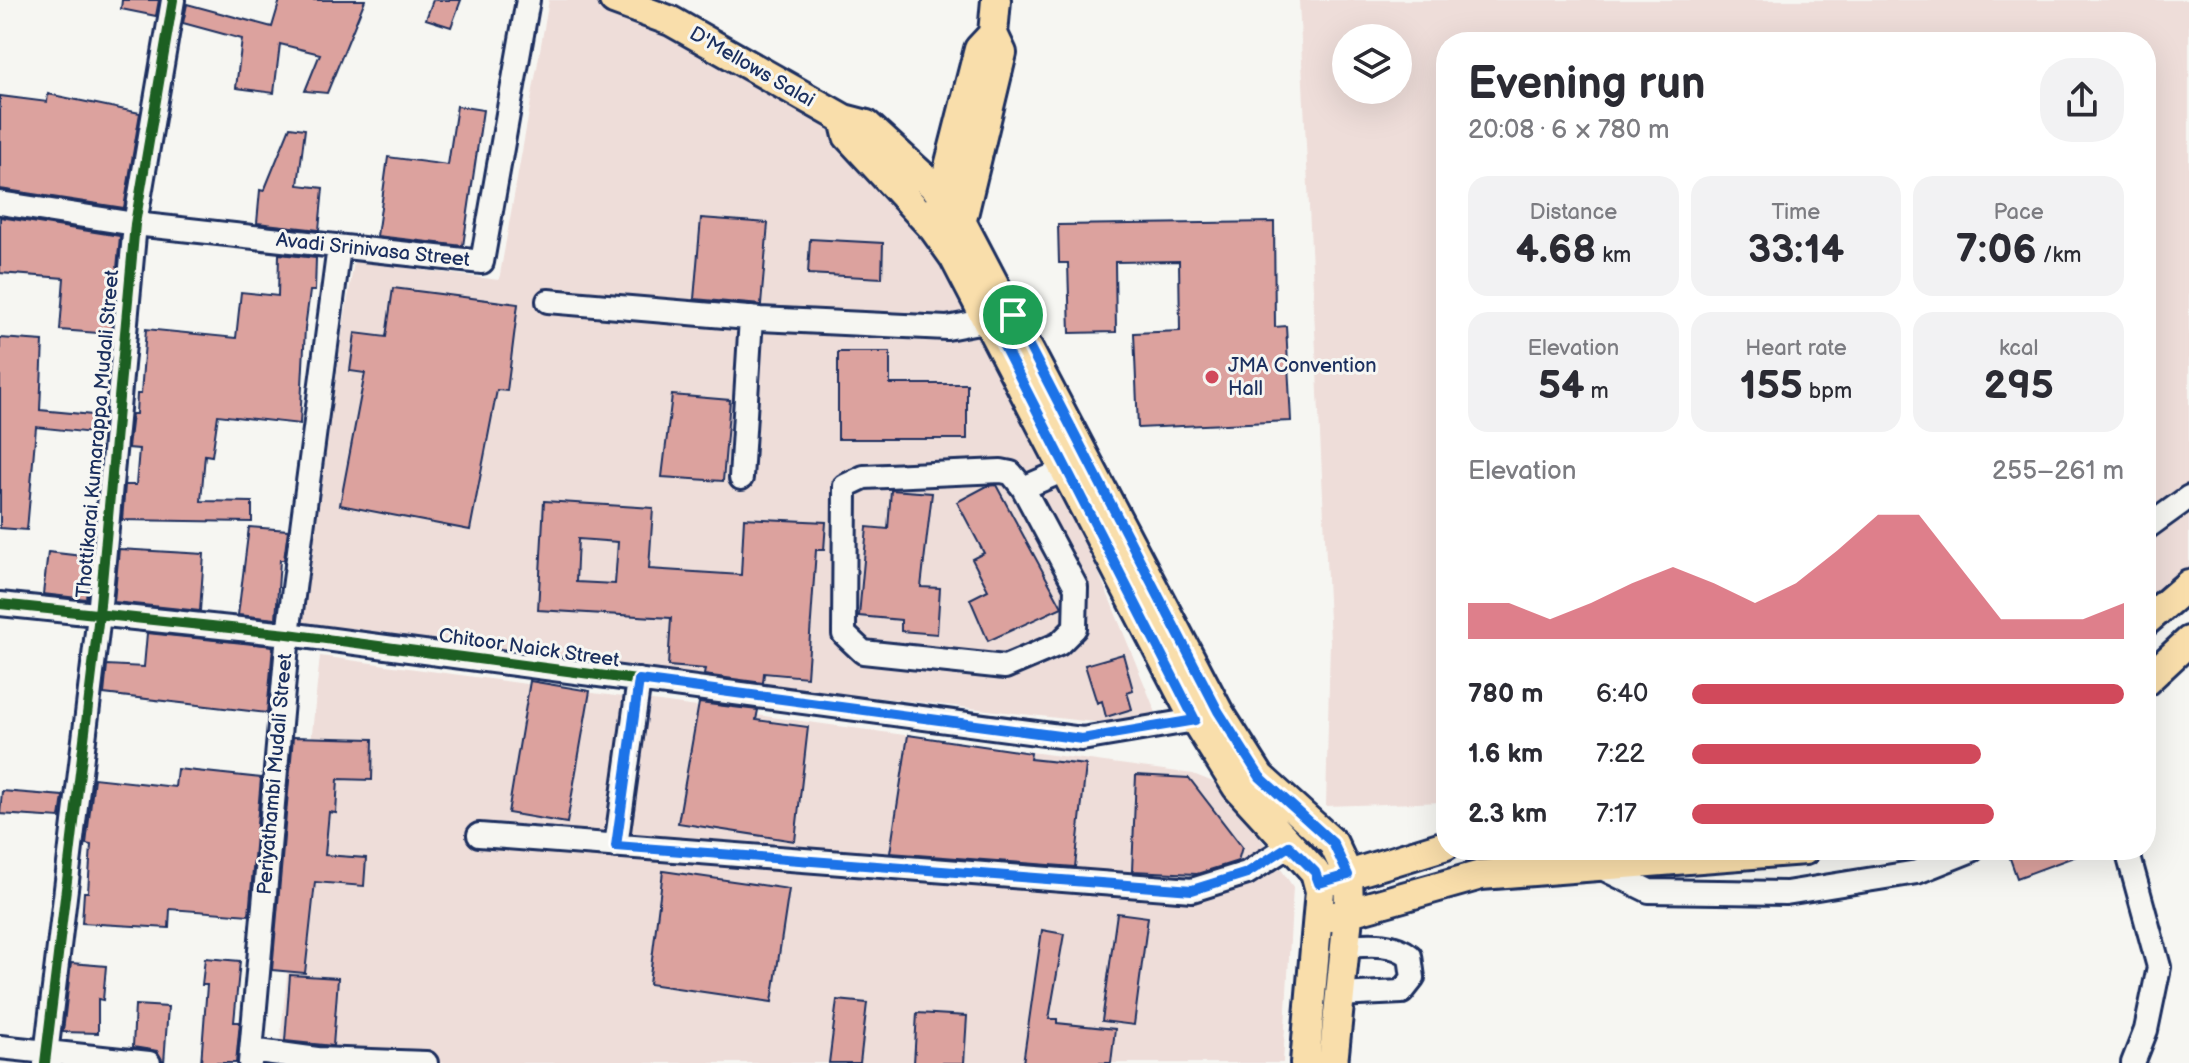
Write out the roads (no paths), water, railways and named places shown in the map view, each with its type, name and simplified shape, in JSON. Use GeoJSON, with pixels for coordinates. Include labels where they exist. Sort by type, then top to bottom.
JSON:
{"type":"FeatureCollection","features":[{"type":"Feature","properties":{"kind":"main road"},"geometry":{"type":"LineString","coordinates":[[954,257],[1002,53],[993,34],[996,0]]}},
{"type":"Feature","properties":{"kind":"main road","name":"D'Mellows Salai"},"geometry":{"type":"LineString","coordinates":[[624,2],[671,21],[844,119],[867,125],[941,193],[961,221],[1001,317]]}},
{"type":"Feature","properties":{"kind":"main road"},"geometry":{"type":"LineString","coordinates":[[934,229],[979,49],[993,34]]}},
{"type":"Feature","properties":{"kind":"main road"},"geometry":{"type":"LineString","coordinates":[[844,119],[848,136],[934,229],[1001,317],[1218,711],[1260,777],[1333,843],[1348,875],[1333,1063]]}},
{"type":"Feature","properties":{"kind":"main road"},"geometry":{"type":"LineString","coordinates":[[1001,317],[1067,469],[1195,720],[1237,787],[1315,872],[1319,883],[1305,1063]]}},
{"type":"Feature","properties":{"kind":"main road"},"geometry":{"type":"LineString","coordinates":[[2156,612],[2181,590]]}},
{"type":"Feature","properties":{"kind":"main road"},"geometry":{"type":"LineString","coordinates":[[2156,672],[2189,641]]}},
{"type":"Feature","properties":{"kind":"main road"},"geometry":{"type":"LineString","coordinates":[[1319,883],[1436,848]]}},
{"type":"Feature","properties":{"kind":"main road"},"geometry":{"type":"LineString","coordinates":[[1316,922],[1346,930],[1408,896],[1481,875],[1674,860]]}},
{"type":"Feature","properties":{"kind":"street","name":"Thottikarai Kumarappa Mudali Street"},"geometry":{"type":"LineString","coordinates":[[46,1057],[99,615],[135,224],[173,0]]}},
{"type":"Feature","properties":{"kind":"street","name":"Avadi Srinivasa Street"},"geometry":{"type":"LineString","coordinates":[[0,203],[135,224],[482,262],[528,0]]}},
{"type":"Feature","properties":{"kind":"street","name":"Periyathambi Mudali Street"},"geometry":{"type":"LineString","coordinates":[[251,1056],[288,634],[339,247]]}},
{"type":"Feature","properties":{"kind":"street"},"geometry":{"type":"LineString","coordinates":[[548,301],[751,318],[947,328],[1001,317]]}},
{"type":"Feature","properties":{"kind":"street"},"geometry":{"type":"LineString","coordinates":[[741,478],[751,318]]}},
{"type":"Feature","properties":{"kind":"street"},"geometry":{"type":"LineString","coordinates":[[1023,488],[1067,469]]}},
{"type":"Feature","properties":{"kind":"street"},"geometry":{"type":"LineString","coordinates":[[1001,471],[1011,473],[1023,488],[1076,587],[1075,628],[1059,644],[1005,667],[863,652],[853,646],[844,634],[845,486],[864,477],[1001,471]]}},
{"type":"Feature","properties":{"kind":"street"},"geometry":{"type":"LineString","coordinates":[[2156,521],[2189,497]]}},
{"type":"Feature","properties":{"kind":"street","name":"Chitoor Naick Street"},"geometry":{"type":"LineString","coordinates":[[0,604],[288,634],[1082,739],[1195,720]]}},
{"type":"Feature","properties":{"kind":"street"},"geometry":{"type":"LineString","coordinates":[[616,846],[639,680]]}},
{"type":"Feature","properties":{"kind":"street"},"geometry":{"type":"LineString","coordinates":[[479,835],[1192,890],[1247,873],[1289,846]]}},
{"type":"Feature","properties":{"kind":"street"},"geometry":{"type":"LineString","coordinates":[[1598,866],[1649,891],[1786,893],[1917,872],[1947,860]]}},
{"type":"Feature","properties":{"kind":"street"},"geometry":{"type":"LineString","coordinates":[[2130,860],[2159,967],[2146,1030],[2133,1063]]}},
{"type":"Feature","properties":{"kind":"street"},"geometry":{"type":"LineString","coordinates":[[1338,995],[1402,992],[1413,978],[1410,956],[1403,950],[1380,945],[1346,930]]}},
{"type":"Feature","properties":{"kind":"street"},"geometry":{"type":"LineString","coordinates":[[0,1047],[46,1057],[149,1063]]}},
{"type":"Feature","properties":{"kind":"street"},"geometry":{"type":"LineString","coordinates":[[251,1056],[426,1063]]}},
{"type":"Feature","properties":{"kind":"place","name":"JMA Convention Hall"},"geometry":{"type":"Point","coordinates":[1212,377]}}]}
